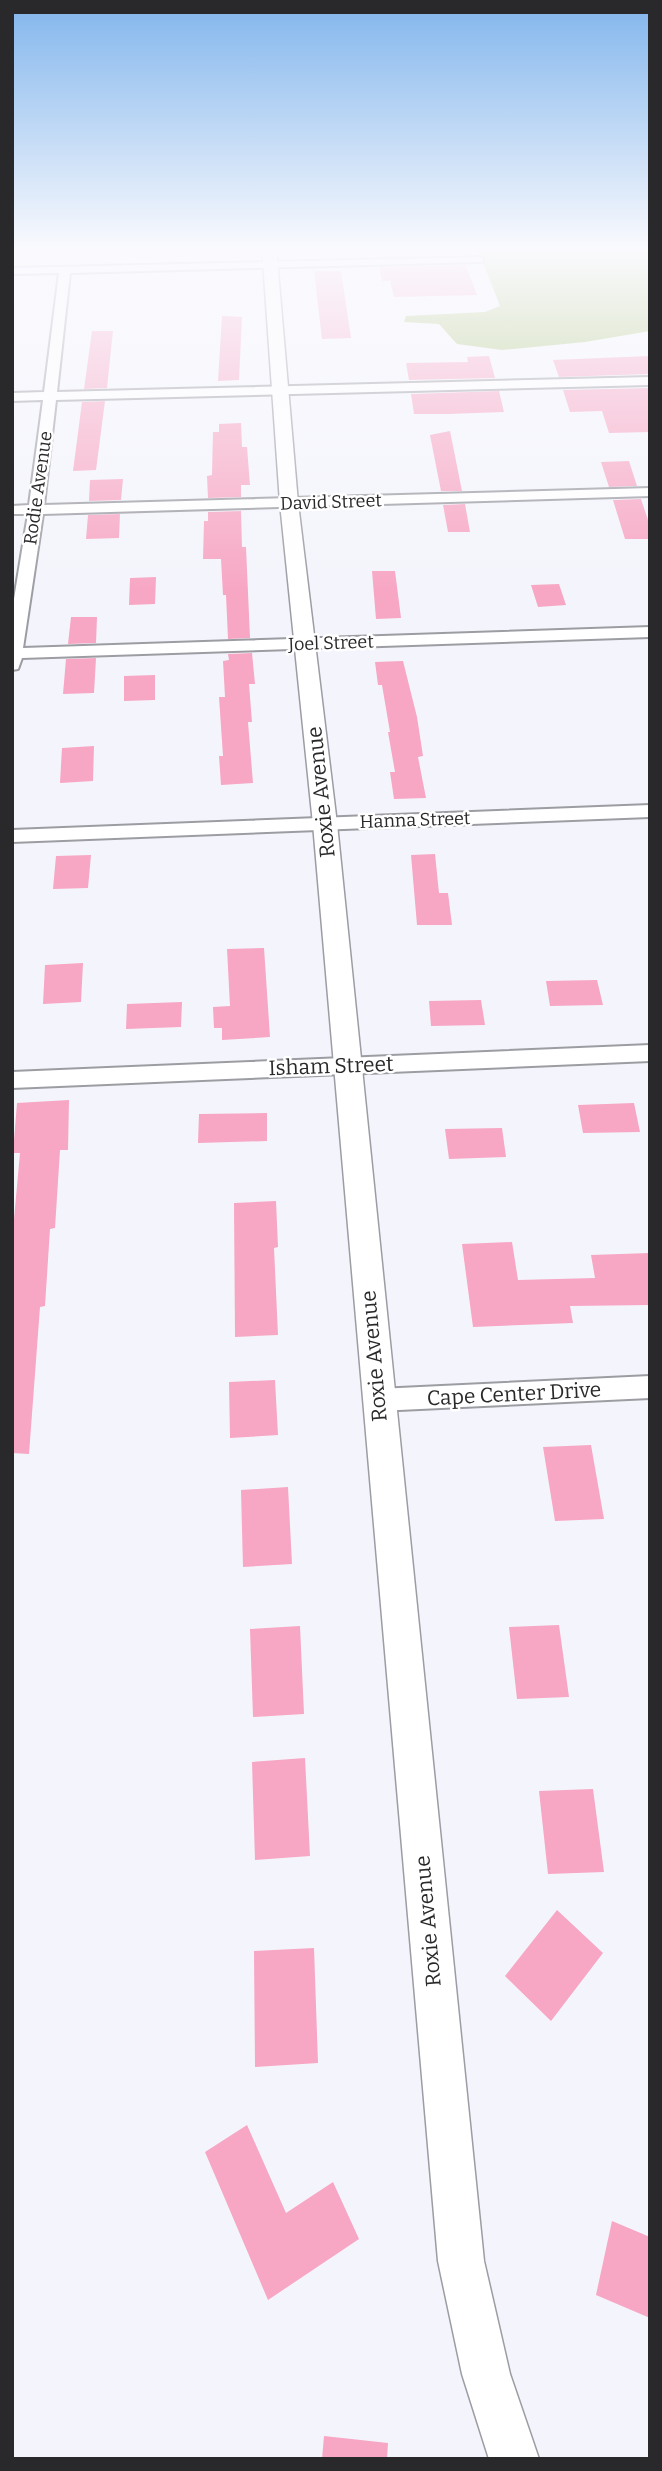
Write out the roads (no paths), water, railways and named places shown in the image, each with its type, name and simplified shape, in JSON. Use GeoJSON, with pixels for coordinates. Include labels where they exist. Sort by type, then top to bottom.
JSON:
{"type":"FeatureCollection","features":[{"type":"Feature","properties":{"kind":"street","name":"Rodie Avenue"},"geometry":{"type":"LineString","coordinates":[[13,657],[36,510],[54,362]]}},
{"type":"Feature","properties":{"kind":"street","name":"Roxie Avenue"},"geometry":{"type":"LineString","coordinates":[[279,362],[289,503],[325,824],[461,2261],[486,2374],[514,2459]]}},
{"type":"Feature","properties":{"kind":"street"},"geometry":{"type":"LineString","coordinates":[[12,397],[650,381]]}},
{"type":"Feature","properties":{"kind":"street","name":"David Street"},"geometry":{"type":"LineString","coordinates":[[12,510],[650,492]]}},
{"type":"Feature","properties":{"kind":"street","name":"Joel Street"},"geometry":{"type":"LineString","coordinates":[[13,657],[650,632]]}},
{"type":"Feature","properties":{"kind":"street","name":"Hanna Street"},"geometry":{"type":"LineString","coordinates":[[12,836],[650,811]]}},
{"type":"Feature","properties":{"kind":"street","name":"Isham Street"},"geometry":{"type":"LineString","coordinates":[[12,1080],[650,1053]]}},
{"type":"Feature","properties":{"kind":"street","name":"Cape Center Drive"},"geometry":{"type":"LineString","coordinates":[[378,1400],[650,1387]]}}]}
